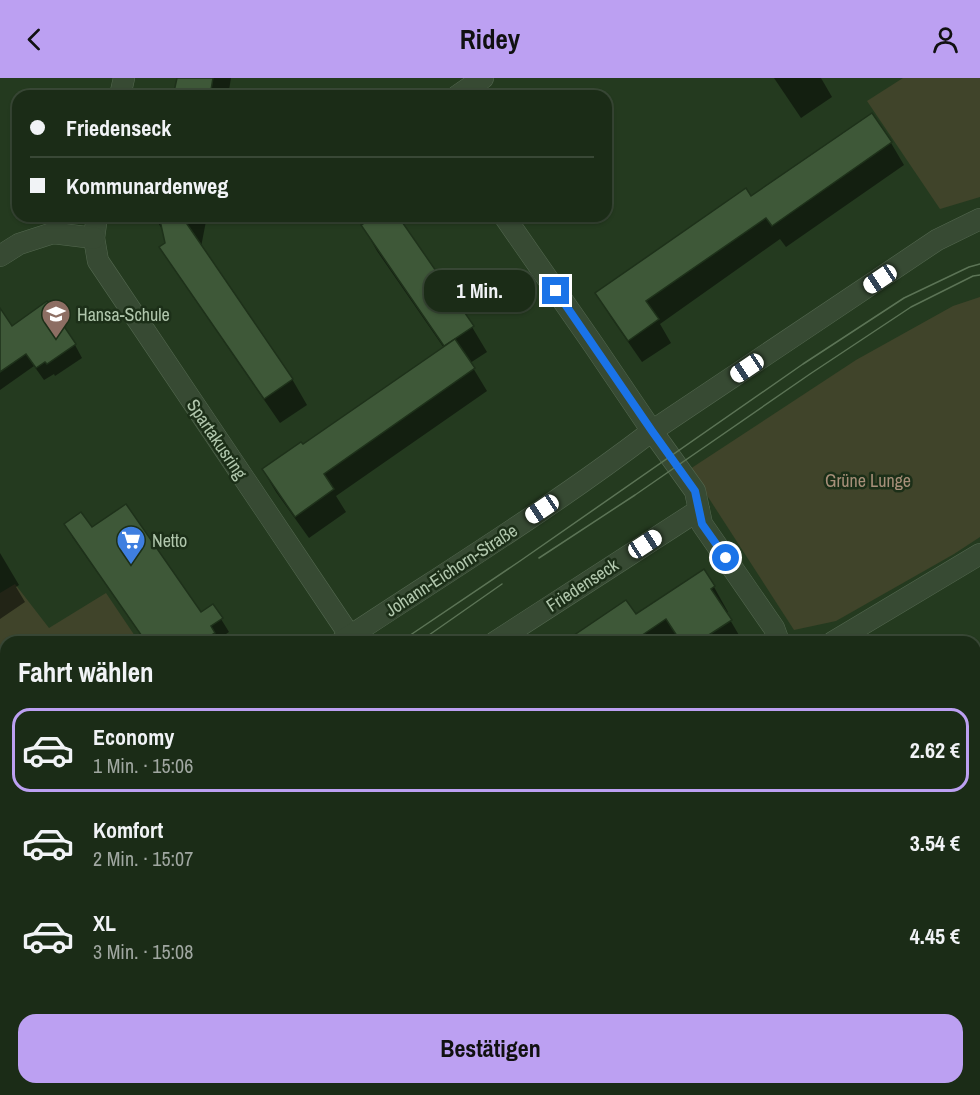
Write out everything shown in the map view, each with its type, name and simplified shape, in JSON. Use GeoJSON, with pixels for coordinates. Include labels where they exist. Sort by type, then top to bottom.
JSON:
{"type":"FeatureCollection","features":[{"type":"Feature","properties":{"kind":"street"},"geometry":{"type":"LineString","coordinates":[[466,90],[483,78]]}},
{"type":"Feature","properties":{"kind":"street","name":"Johann-Eichorn-Straße"},"geometry":{"type":"LineString","coordinates":[[351,636],[603,468],[652,431],[936,240],[980,219]]}},
{"type":"Feature","properties":{"kind":"street","name":"Spartakusring"},"geometry":{"type":"LineString","coordinates":[[96,222],[94,238],[98,261],[344,636]]}},
{"type":"Feature","properties":{"kind":"street"},"geometry":{"type":"LineString","coordinates":[[508,222],[695,491],[702,524],[774,628],[777,636]]}},
{"type":"Feature","properties":{"kind":"street"},"geometry":{"type":"LineString","coordinates":[[0,256],[19,244],[54,233],[94,238]]}},
{"type":"Feature","properties":{"kind":"street","name":"Friedenseck"},"geometry":{"type":"LineString","coordinates":[[504,636],[699,510]]}},
{"type":"Feature","properties":{"kind":"street"},"geometry":{"type":"LineString","coordinates":[[843,636],[980,554]]}},
{"type":"Feature","properties":{"kind":"green space"},"geometry":{"type":"Polygon","coordinates":[[[903,78],[980,78],[980,197],[940,209],[867,101],[903,78]]]}},
{"type":"Feature","properties":{"kind":"green space","name":"Grüne Lunge"},"geometry":{"type":"Polygon","coordinates":[[[980,297],[980,537],[836,621],[794,630],[690,469],[856,360],[953,306],[980,297]]]}},
{"type":"Feature","properties":{"kind":"green space"},"geometry":{"type":"Polygon","coordinates":[[[15,584],[49,628],[106,593],[135,636],[0,636],[0,593],[15,584]]]}},
{"type":"Feature","properties":{"kind":"building"},"geometry":{"type":"Polygon","coordinates":[[[177,78],[213,78],[211,90],[174,90],[177,78]]]}},
{"type":"Feature","properties":{"kind":"building"},"geometry":{"type":"Polygon","coordinates":[[[872,113],[892,142],[772,226],[766,218],[646,301],[659,319],[628,341],[595,293],[746,188],[751,196],[872,113]]]}},
{"type":"Feature","properties":{"kind":"building"},"geometry":{"type":"Polygon","coordinates":[[[160,222],[187,222],[293,379],[264,399],[159,247],[165,243],[160,222]]]}},
{"type":"Feature","properties":{"kind":"building"},"geometry":{"type":"Polygon","coordinates":[[[366,222],[402,222],[474,326],[444,346],[361,225],[366,222]]]}},
{"type":"Feature","properties":{"kind":"building"},"geometry":{"type":"Polygon","coordinates":[[[47,301],[76,344],[47,364],[45,362],[36,368],[26,354],[0,372],[0,308],[12,326],[47,301]]]}},
{"type":"Feature","properties":{"kind":"building"},"geometry":{"type":"Polygon","coordinates":[[[455,339],[475,368],[324,474],[334,489],[295,517],[262,469],[301,442],[303,444],[455,339]]]}},
{"type":"Feature","properties":{"kind":"building","name":"Netto"},"geometry":{"type":"Polygon","coordinates":[[[126,504],[201,612],[213,604],[223,618],[211,626],[215,633],[210,636],[142,636],[64,524],[81,512],[92,527],[126,504]]]}},
{"type":"Feature","properties":{"kind":"building"},"geometry":{"type":"Polygon","coordinates":[[[704,569],[715,586],[711,589],[732,620],[707,636],[677,636],[666,619],[641,636],[573,636],[626,600],[636,614],[704,569]]]}},
{"type":"Feature","properties":{"kind":"tram line"},"geometry":{"type":"LineString","coordinates":[[409,636],[803,364],[904,298],[980,264]]}},
{"type":"Feature","properties":{"kind":"tram line"},"geometry":{"type":"LineString","coordinates":[[539,558],[911,307],[973,276],[980,275]]}},
{"type":"Feature","properties":{"kind":"tram line"},"geometry":{"type":"LineString","coordinates":[[428,636],[502,584]]}},
{"type":"Feature","properties":{"kind":"place","name":"Hansa-Schule"},"geometry":{"type":"Point","coordinates":[56,340]}},
{"type":"Feature","properties":{"kind":"place","name":"Netto"},"geometry":{"type":"Point","coordinates":[131,566]}},
{"type":"Feature","properties":{"kind":"route"},"geometry":{"type":"LineString","coordinates":[[556,291],[695,491],[702,524],[726,558]]}}]}
